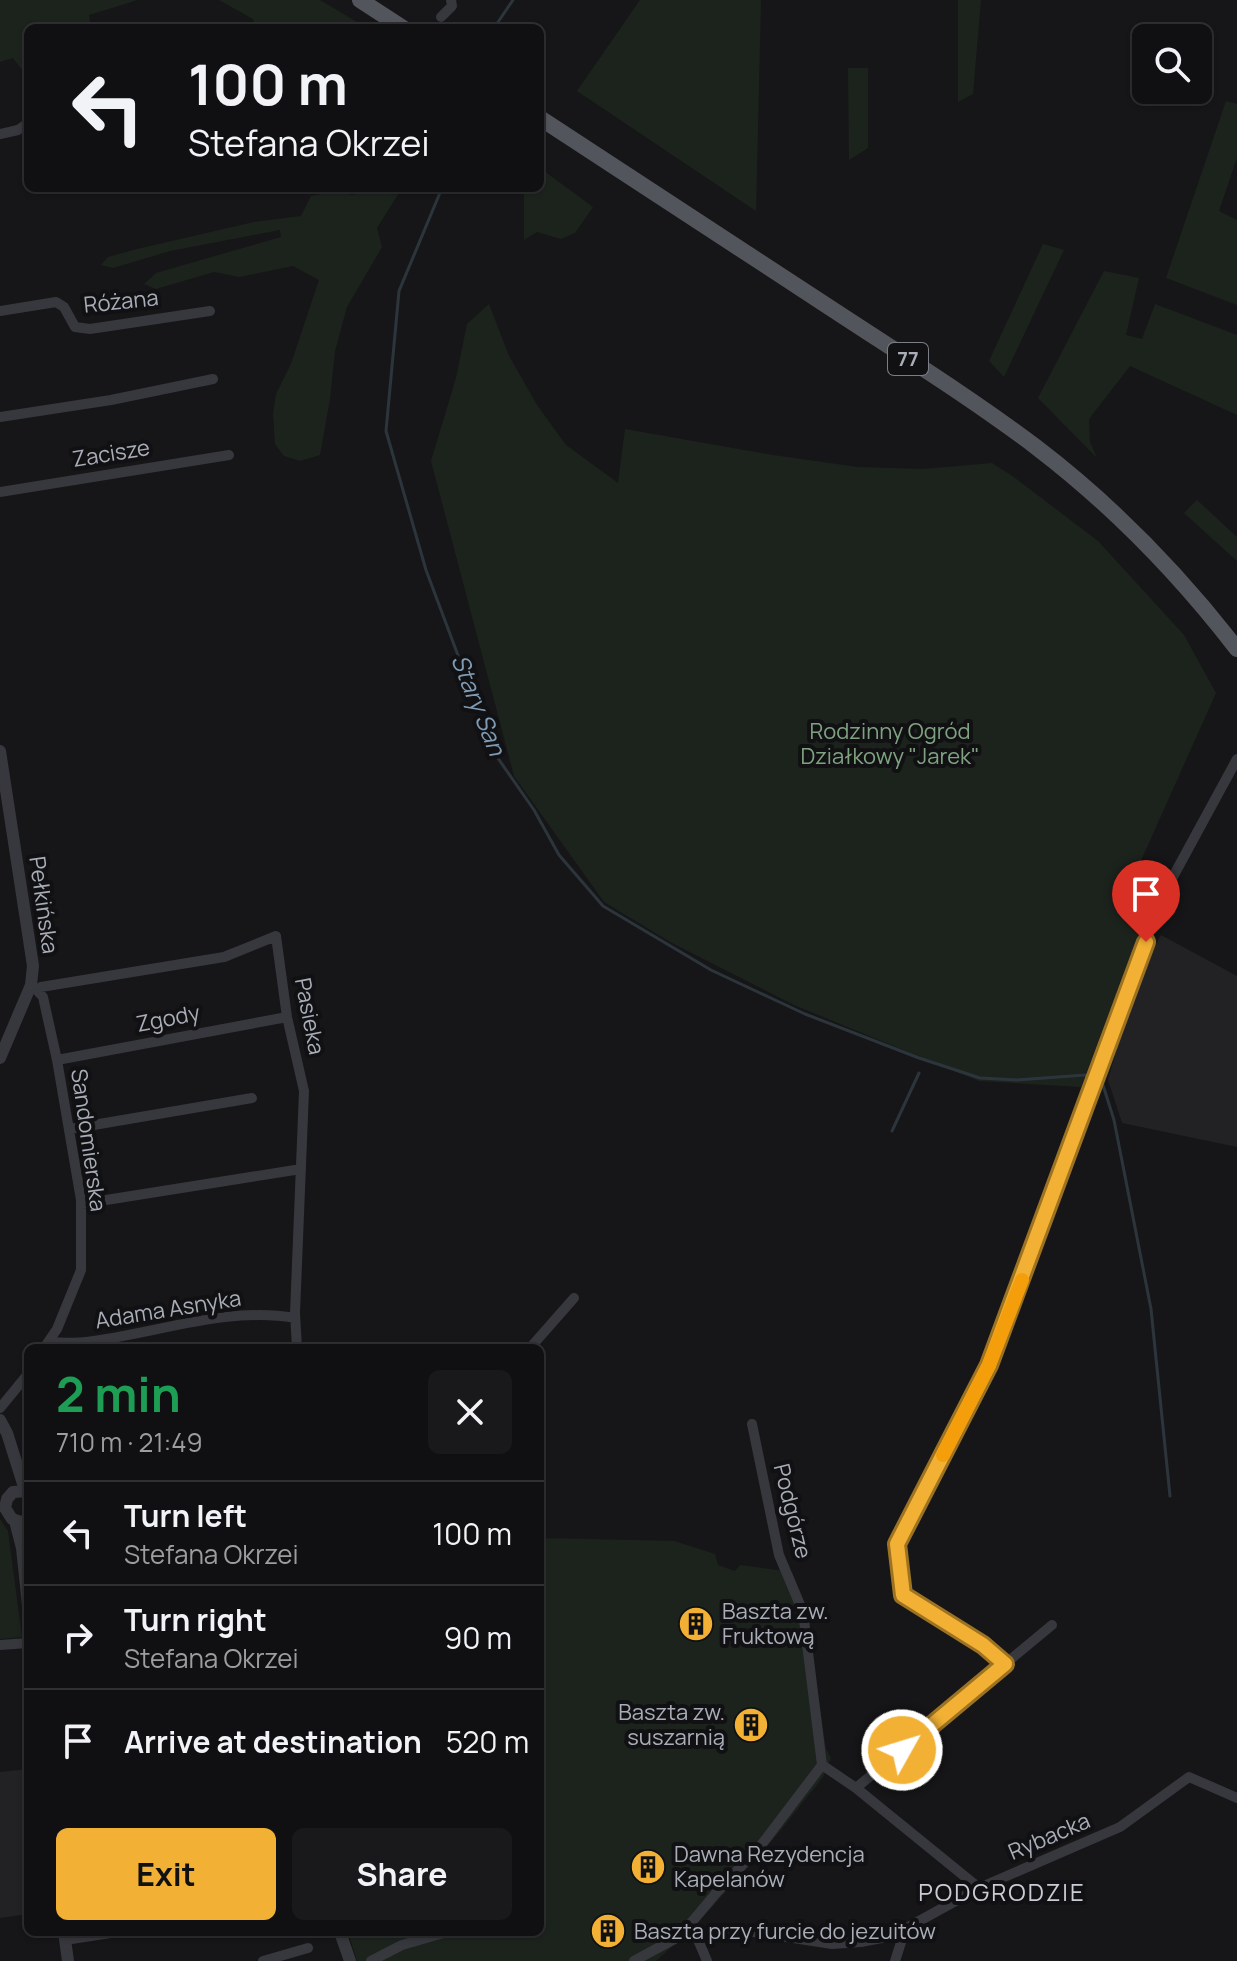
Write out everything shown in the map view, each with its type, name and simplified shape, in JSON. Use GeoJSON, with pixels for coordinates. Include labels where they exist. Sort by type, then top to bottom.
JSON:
{"type":"FeatureCollection","features":[{"type":"Feature","properties":{"kind":"main road"},"geometry":{"type":"LineString","coordinates":[[360,0],[397,24]]}},
{"type":"Feature","properties":{"kind":"main road","name":"77"},"geometry":{"type":"LineString","coordinates":[[544,121],[941,380],[1038,448],[1143,541],[1186,586],[1237,649]]}},
{"type":"Feature","properties":{"kind":"street"},"geometry":{"type":"LineString","coordinates":[[441,17],[452,6],[451,0]]}},
{"type":"Feature","properties":{"kind":"street"},"geometry":{"type":"LineString","coordinates":[[0,134],[24,126]]}},
{"type":"Feature","properties":{"kind":"street","name":"Różana"},"geometry":{"type":"LineString","coordinates":[[0,311],[56,302],[64,307],[75,327],[90,329],[210,311]]}},
{"type":"Feature","properties":{"kind":"street"},"geometry":{"type":"LineString","coordinates":[[0,417],[111,400],[213,379]]}},
{"type":"Feature","properties":{"kind":"street","name":"Zacisze"},"geometry":{"type":"LineString","coordinates":[[0,492],[229,455]]}},
{"type":"Feature","properties":{"kind":"street","name":"Pełkińska"},"geometry":{"type":"LineString","coordinates":[[0,751],[31,946],[34,988],[0,1058]]}},
{"type":"Feature","properties":{"kind":"street"},"geometry":{"type":"LineString","coordinates":[[1005,1664],[983,1645],[903,1595],[897,1544],[989,1365],[1162,897],[1237,759]]}},
{"type":"Feature","properties":{"kind":"street","name":"Pasieka"},"geometry":{"type":"LineString","coordinates":[[34,988],[224,957],[276,936],[287,1017],[304,1091],[295,1318],[297,1344]]}},
{"type":"Feature","properties":{"kind":"street","name":"Sandomierska"},"geometry":{"type":"LineString","coordinates":[[34,988],[43,997],[57,1060],[81,1204],[81,1270],[57,1329],[47,1344]]}},
{"type":"Feature","properties":{"kind":"street","name":"Zgody"},"geometry":{"type":"LineString","coordinates":[[57,1060],[287,1017]]}},
{"type":"Feature","properties":{"kind":"street"},"geometry":{"type":"LineString","coordinates":[[70,1129],[252,1098]]}},
{"type":"Feature","properties":{"kind":"street"},"geometry":{"type":"LineString","coordinates":[[81,1204],[301,1169]]}},
{"type":"Feature","properties":{"kind":"street"},"geometry":{"type":"LineString","coordinates":[[534,1344],[574,1298]]}},
{"type":"Feature","properties":{"kind":"street","name":"Adama Asnyka"},"geometry":{"type":"LineString","coordinates":[[64,1344],[251,1315],[274,1314],[295,1318]]}},
{"type":"Feature","properties":{"kind":"street"},"geometry":{"type":"LineString","coordinates":[[0,1408],[24,1379]]}},
{"type":"Feature","properties":{"kind":"street"},"geometry":{"type":"LineString","coordinates":[[0,1420],[9,1437],[22,1491],[7,1499],[5,1508],[9,1516],[23,1521],[24,1567]]}},
{"type":"Feature","properties":{"kind":"street","name":"Podgórze"},"geometry":{"type":"LineString","coordinates":[[752,1424],[779,1555],[803,1612],[822,1765]]}},
{"type":"Feature","properties":{"kind":"street"},"geometry":{"type":"LineString","coordinates":[[856,1788],[1052,1625]]}},
{"type":"Feature","properties":{"kind":"street"},"geometry":{"type":"LineString","coordinates":[[0,1645],[24,1643]]}},
{"type":"Feature","properties":{"kind":"street"},"geometry":{"type":"LineString","coordinates":[[634,1961],[680,1936],[762,1844],[822,1765],[856,1788],[979,1888]]}},
{"type":"Feature","properties":{"kind":"street","name":"Rybacka"},"geometry":{"type":"LineString","coordinates":[[680,1936],[747,1931],[832,1944],[861,1942],[905,1930],[979,1888],[1120,1827],[1189,1777],[1237,1798]]}},
{"type":"Feature","properties":{"kind":"street"},"geometry":{"type":"LineString","coordinates":[[895,1961],[905,1930]]}},
{"type":"Feature","properties":{"kind":"street"},"geometry":{"type":"LineString","coordinates":[[696,1935],[707,1961]]}},
{"type":"Feature","properties":{"kind":"street"},"geometry":{"type":"LineString","coordinates":[[65,1936],[68,1961]]}},
{"type":"Feature","properties":{"kind":"street"},"geometry":{"type":"LineString","coordinates":[[341,1936],[350,1961]]}},
{"type":"Feature","properties":{"kind":"street"},"geometry":{"type":"LineString","coordinates":[[371,1961],[402,1945],[433,1936]]}},
{"type":"Feature","properties":{"kind":"street"},"geometry":{"type":"LineString","coordinates":[[263,1961],[308,1948]]}},
{"type":"Feature","properties":{"kind":"shaded area"},"geometry":{"type":"Polygon","coordinates":[[[1161,935],[1237,976],[1237,1147],[1122,1123],[1108,1080],[1135,983],[1161,935]]]}},
{"type":"Feature","properties":{"kind":"shaded area"},"geometry":{"type":"Polygon","coordinates":[[[24,1769],[24,1915],[0,1918],[0,1772],[24,1769]]]}},
{"type":"Feature","properties":{"kind":"green space"},"geometry":{"type":"Polygon","coordinates":[[[0,0],[138,0],[89,15],[90,24],[24,24],[24,73],[13,58],[0,62],[0,0]]]}},
{"type":"Feature","properties":{"kind":"green space"},"geometry":{"type":"Polygon","coordinates":[[[219,0],[320,0],[360,24],[255,24],[253,19],[219,0]]]}},
{"type":"Feature","properties":{"kind":"green space"},"geometry":{"type":"Polygon","coordinates":[[[640,0],[761,0],[756,211],[577,91],[640,0]]]}},
{"type":"Feature","properties":{"kind":"green space"},"geometry":{"type":"Polygon","coordinates":[[[958,0],[981,0],[973,94],[958,102],[958,0]]]}},
{"type":"Feature","properties":{"kind":"green space"},"geometry":{"type":"Polygon","coordinates":[[[848,68],[868,68],[868,148],[849,160],[848,68]]]}},
{"type":"Feature","properties":{"kind":"green space"},"geometry":{"type":"Polygon","coordinates":[[[1226,101],[1237,104],[1237,158],[1219,211],[1237,220],[1237,305],[1166,278],[1226,101]]]}},
{"type":"Feature","properties":{"kind":"green space"},"geometry":{"type":"Polygon","coordinates":[[[544,171],[593,207],[575,233],[561,239],[537,232],[524,240],[524,192],[544,192],[544,171]]]}},
{"type":"Feature","properties":{"kind":"green space"},"geometry":{"type":"Polygon","coordinates":[[[329,192],[353,195],[356,192],[400,192],[377,228],[382,247],[347,307],[335,351],[320,455],[300,461],[284,456],[275,444],[273,414],[276,394],[291,364],[319,280],[293,266],[239,277],[214,272],[156,289],[144,284],[156,273],[281,237],[280,230],[170,251],[113,268],[101,265],[108,257],[137,249],[254,222],[301,216],[311,196],[329,192]]]}},
{"type":"Feature","properties":{"kind":"green space"},"geometry":{"type":"Polygon","coordinates":[[[1043,244],[1064,250],[1004,377],[989,361],[1043,244]]]}},
{"type":"Feature","properties":{"kind":"green space"},"geometry":{"type":"Polygon","coordinates":[[[1104,271],[1139,278],[1126,335],[1142,339],[1155,304],[1237,335],[1237,415],[1130,366],[1089,419],[1090,442],[1097,458],[1038,398],[1104,271]]]}},
{"type":"Feature","properties":{"kind":"green space","name":"Rodzinny Ogród Działkowy \"Jarek\""},"geometry":{"type":"Polygon","coordinates":[[[489,304],[509,356],[537,405],[566,445],[618,483],[625,429],[858,467],[923,469],[992,463],[1098,541],[1184,635],[1216,693],[1135,874],[1150,904],[1081,1087],[979,1081],[794,1005],[672,943],[604,902],[514,776],[431,461],[456,378],[467,324],[489,304]]]}},
{"type":"Feature","properties":{"kind":"green space"},"geometry":{"type":"Polygon","coordinates":[[[1197,500],[1237,537],[1237,561],[1184,513],[1197,500]]]}},
{"type":"Feature","properties":{"kind":"green space"},"geometry":{"type":"Polygon","coordinates":[[[0,1519],[8,1531],[22,1637],[0,1639],[0,1519]]]}},
{"type":"Feature","properties":{"kind":"green space"},"geometry":{"type":"Polygon","coordinates":[[[544,1538],[674,1541],[715,1554],[718,1565],[735,1571],[740,1565],[792,1572],[805,1604],[826,1749],[831,1758],[823,1777],[776,1836],[694,1927],[656,1961],[357,1961],[349,1936],[544,1936],[544,1538]]]}},
{"type":"Feature","properties":{"kind":"waterway","name":"Stary San"},"geometry":{"type":"LineString","coordinates":[[497,24],[513,0]]}},
{"type":"Feature","properties":{"kind":"waterway","name":"Stary San"},"geometry":{"type":"LineString","coordinates":[[440,192],[399,291],[386,431],[426,570],[495,754],[534,810],[559,855],[603,906],[711,970],[805,1014],[980,1078],[1017,1080],[1085,1075],[1091,1078]]}},
{"type":"Feature","properties":{"kind":"waterway"},"geometry":{"type":"LineString","coordinates":[[892,1131],[919,1073]]}},
{"type":"Feature","properties":{"kind":"waterway"},"geometry":{"type":"LineString","coordinates":[[1098,1081],[1102,1082],[1114,1120],[1151,1309],[1170,1496]]}},
{"type":"Feature","properties":{"kind":"slow traffic"},"geometry":{"type":"LineString","coordinates":[[943,1455],[989,1365],[1022,1280]]}},
{"type":"Feature","properties":{"kind":"place","name":"Baszta zw. Fruktową"},"geometry":{"type":"Point","coordinates":[696,1624]}},
{"type":"Feature","properties":{"kind":"place","name":"Baszta zw. suszarnią"},"geometry":{"type":"Point","coordinates":[751,1725]}},
{"type":"Feature","properties":{"kind":"place","name":"Dawna Rezydencja Kapelanów"},"geometry":{"type":"Point","coordinates":[648,1867]}},
{"type":"Feature","properties":{"kind":"place","name":"Baszta przy furcie do jezuitów"},"geometry":{"type":"Point","coordinates":[608,1931]}},
{"type":"Feature","properties":{"kind":"district","name":"PODGRODZIE"},"geometry":{"type":"Point","coordinates":[1002,1893]}},
{"type":"Feature","properties":{"kind":"route"},"geometry":{"type":"LineString","coordinates":[[902,1750],[1005,1664],[983,1645],[903,1595],[897,1544],[989,1365],[1146,942]]}}]}
